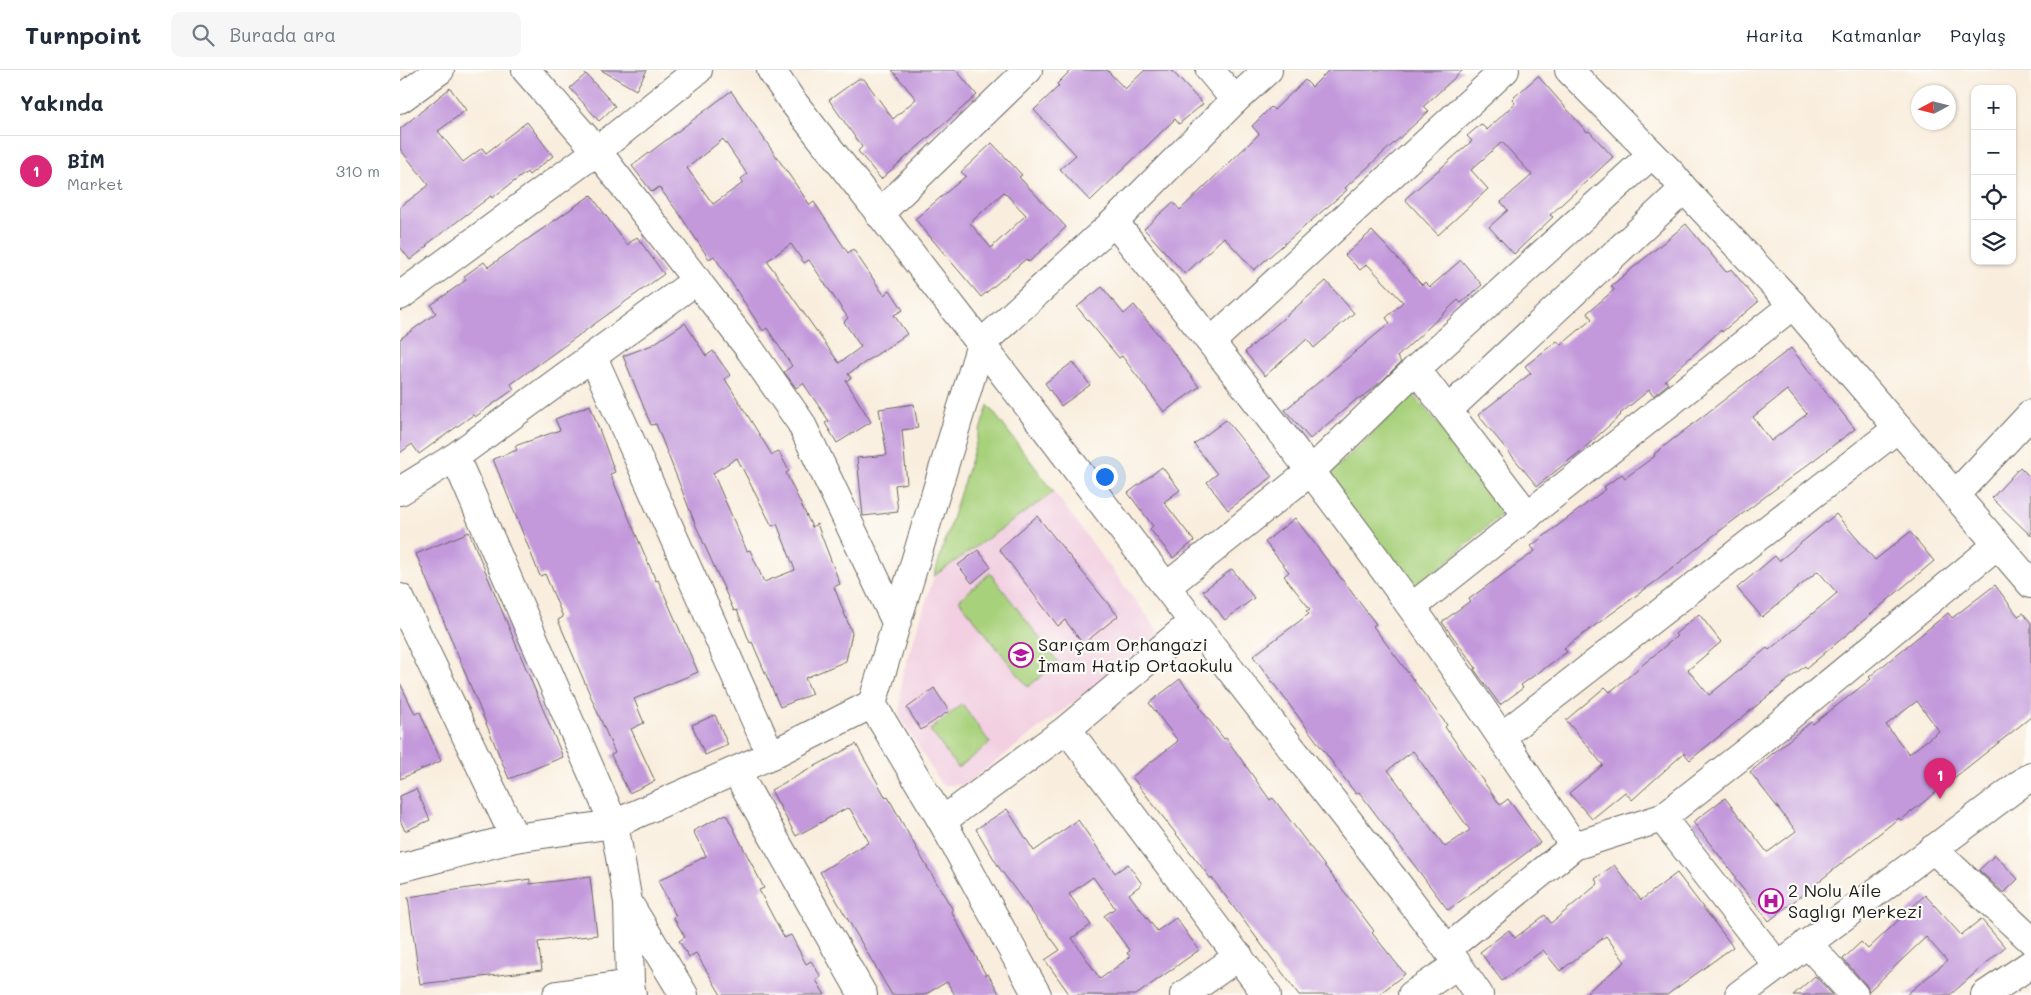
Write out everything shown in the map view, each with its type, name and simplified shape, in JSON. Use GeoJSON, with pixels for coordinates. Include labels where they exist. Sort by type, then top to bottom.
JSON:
{"type":"FeatureCollection","features":[{"type":"Feature","properties":{"kind":"street"},"geometry":{"type":"LineString","coordinates":[[400,99],[440,70]]}},
{"type":"Feature","properties":{"kind":"street"},"geometry":{"type":"LineString","coordinates":[[526,70],[597,150],[751,351],[801,423],[896,622]]}},
{"type":"Feature","properties":{"kind":"street"},"geometry":{"type":"LineString","coordinates":[[400,296],[597,150],[698,70]]}},
{"type":"Feature","properties":{"kind":"street"},"geometry":{"type":"LineString","coordinates":[[771,70],[790,98],[1452,957],[1479,995]]}},
{"type":"Feature","properties":{"kind":"street"},"geometry":{"type":"LineString","coordinates":[[879,214],[999,80],[1028,70]]}},
{"type":"Feature","properties":{"kind":"street"},"geometry":{"type":"LineString","coordinates":[[1210,70],[1235,100]]}},
{"type":"Feature","properties":{"kind":"street"},"geometry":{"type":"LineString","coordinates":[[400,868],[515,838],[614,824],[771,755],[872,704],[981,344],[1114,222],[1235,100],[1268,70]]}},
{"type":"Feature","properties":{"kind":"street"},"geometry":{"type":"LineString","coordinates":[[1212,341],[1505,70]]}},
{"type":"Feature","properties":{"kind":"street"},"geometry":{"type":"LineString","coordinates":[[1569,70],[1652,154],[1793,305],[2031,584]]}},
{"type":"Feature","properties":{"kind":"street"},"geometry":{"type":"LineString","coordinates":[[1166,587],[1311,471],[1416,369],[1652,154]]}},
{"type":"Feature","properties":{"kind":"street"},"geometry":{"type":"LineString","coordinates":[[1448,410],[1684,189]]}},
{"type":"Feature","properties":{"kind":"street"},"geometry":{"type":"LineString","coordinates":[[1114,222],[1212,341],[1412,607],[1502,736],[1574,846]]}},
{"type":"Feature","properties":{"kind":"street"},"geometry":{"type":"LineString","coordinates":[[400,491],[455,457],[697,280]]}},
{"type":"Feature","properties":{"kind":"street"},"geometry":{"type":"LineString","coordinates":[[1412,607],[1793,305]]}},
{"type":"Feature","properties":{"kind":"street"},"geometry":{"type":"LineString","coordinates":[[593,357],[771,755]]}},
{"type":"Feature","properties":{"kind":"street"},"geometry":{"type":"LineString","coordinates":[[1416,369],[1528,516]]}},
{"type":"Feature","properties":{"kind":"street"},"geometry":{"type":"LineString","coordinates":[[1956,494],[2031,414]]}},
{"type":"Feature","properties":{"kind":"street"},"geometry":{"type":"LineString","coordinates":[[1502,736],[1898,428]]}},
{"type":"Feature","properties":{"kind":"street"},"geometry":{"type":"LineString","coordinates":[[455,457],[614,824],[628,902],[631,990],[557,995]]}},
{"type":"Feature","properties":{"kind":"street"},"geometry":{"type":"LineString","coordinates":[[1412,995],[1574,846],[1662,818],[1746,752],[1998,545]]}},
{"type":"Feature","properties":{"kind":"street"},"geometry":{"type":"LineString","coordinates":[[400,598],[515,838]]}},
{"type":"Feature","properties":{"kind":"street"},"geometry":{"type":"LineString","coordinates":[[942,821],[1067,729],[1193,622]]}},
{"type":"Feature","properties":{"kind":"street"},"geometry":{"type":"LineString","coordinates":[[872,704],[942,821],[1037,995]]}},
{"type":"Feature","properties":{"kind":"street"},"geometry":{"type":"LineString","coordinates":[[1067,729],[1267,995]]}},
{"type":"Feature","properties":{"kind":"street"},"geometry":{"type":"LineString","coordinates":[[736,771],[863,995]]}},
{"type":"Feature","properties":{"kind":"street"},"geometry":{"type":"LineString","coordinates":[[1738,995],[2031,776]]}},
{"type":"Feature","properties":{"kind":"street"},"geometry":{"type":"LineString","coordinates":[[1662,818],[1778,966]]}},
{"type":"Feature","properties":{"kind":"street"},"geometry":{"type":"LineString","coordinates":[[1933,849],[2031,940]]}},
{"type":"Feature","properties":{"kind":"street"},"geometry":{"type":"LineString","coordinates":[[628,902],[684,995]]}},
{"type":"Feature","properties":{"kind":"street"},"geometry":{"type":"LineString","coordinates":[[1807,943],[1854,995]]}},
{"type":"Feature","properties":{"kind":"street"},"geometry":{"type":"LineString","coordinates":[[1184,995],[1239,956]]}},
{"type":"Feature","properties":{"kind":"street"},"geometry":{"type":"LineString","coordinates":[[1985,995],[2031,964]]}},
{"type":"Feature","properties":{"kind":"shaded area","name":"Sarıçam Orhangazi İmam Hatip Ortaokulu"},"geometry":{"type":"Polygon","coordinates":[[[1054,492],[1161,635],[965,785],[942,785],[900,718],[902,676],[934,576],[1054,492]]]}},
{"type":"Feature","properties":{"kind":"green space"},"geometry":{"type":"Polygon","coordinates":[[[1413,395],[1510,506],[1415,591],[1325,478],[1413,395]]]}},
{"type":"Feature","properties":{"kind":"green space"},"geometry":{"type":"Polygon","coordinates":[[[988,405],[1054,492],[934,576],[988,405]]]}},
{"type":"Feature","properties":{"kind":"green space"},"geometry":{"type":"Polygon","coordinates":[[[990,573],[1058,662],[1028,687],[959,600],[990,573]]]}},
{"type":"Feature","properties":{"kind":"green space"},"geometry":{"type":"Polygon","coordinates":[[[962,704],[990,743],[958,768],[930,730],[962,704]]]}},
{"type":"Feature","properties":{"kind":"building"},"geometry":{"type":"Polygon","coordinates":[[[601,70],[647,70],[636,90],[601,70]]]}},
{"type":"Feature","properties":{"kind":"building"},"geometry":{"type":"Polygon","coordinates":[[[892,70],[956,70],[977,95],[881,179],[858,151],[862,147],[829,100],[858,79],[864,79],[893,119],[916,99],[892,70]]]}},
{"type":"Feature","properties":{"kind":"building"},"geometry":{"type":"Polygon","coordinates":[[[1071,70],[1107,70],[1125,89],[1145,70],[1171,70],[1203,104],[1179,124],[1175,119],[1090,201],[1060,169],[1076,155],[1034,110],[1059,86],[1057,84],[1071,70]]]}},
{"type":"Feature","properties":{"kind":"building"},"geometry":{"type":"Polygon","coordinates":[[[1329,70],[1463,70],[1424,106],[1429,111],[1345,188],[1347,190],[1254,270],[1224,237],[1185,274],[1144,229],[1173,202],[1180,210],[1228,164],[1259,134],[1252,126],[1271,107],[1274,110],[1305,80],[1312,87],[1329,70]]]}},
{"type":"Feature","properties":{"kind":"building"},"geometry":{"type":"Polygon","coordinates":[[[586,74],[615,106],[599,121],[570,88],[586,74]]]}},
{"type":"Feature","properties":{"kind":"building"},"geometry":{"type":"Polygon","coordinates":[[[1538,76],[1587,132],[1589,131],[1613,157],[1550,215],[1553,217],[1514,254],[1489,227],[1508,210],[1501,202],[1532,175],[1502,142],[1471,170],[1488,189],[1438,235],[1405,199],[1472,141],[1467,136],[1481,124],[1487,130],[1515,103],[1512,99],[1538,76]]]}},
{"type":"Feature","properties":{"kind":"building"},"geometry":{"type":"Polygon","coordinates":[[[450,88],[466,110],[438,131],[463,162],[482,148],[486,153],[527,122],[553,156],[529,175],[527,172],[492,198],[491,196],[426,245],[428,246],[410,260],[400,247],[400,207],[429,185],[400,149],[400,129],[450,88]]]}},
{"type":"Feature","properties":{"kind":"building"},"geometry":{"type":"Polygon","coordinates":[[[731,91],[810,205],[814,202],[848,253],[853,249],[884,295],[890,290],[903,310],[894,315],[907,334],[848,374],[851,378],[846,381],[871,422],[837,443],[825,423],[829,421],[803,383],[796,388],[784,372],[792,366],[767,328],[763,331],[714,256],[709,259],[659,187],[652,192],[632,166],[731,91]],[[723,139],[687,168],[713,204],[743,183],[741,179],[747,174],[723,139]],[[791,244],[767,261],[839,363],[861,347],[844,322],[848,318],[809,260],[804,263],[791,244]]]}},
{"type":"Feature","properties":{"kind":"building"},"geometry":{"type":"Polygon","coordinates":[[[992,143],[1022,175],[1019,177],[1066,227],[1029,262],[1026,259],[981,297],[915,219],[966,176],[961,172],[992,143]],[[1004,192],[970,223],[991,248],[1026,215],[1004,192]]]}},
{"type":"Feature","properties":{"kind":"building"},"geometry":{"type":"Polygon","coordinates":[[[591,195],[627,245],[637,237],[664,274],[511,384],[514,389],[475,417],[473,415],[419,454],[412,444],[400,453],[400,339],[436,313],[431,305],[466,280],[464,276],[484,262],[488,267],[591,195]]]}},
{"type":"Feature","properties":{"kind":"building"},"geometry":{"type":"Polygon","coordinates":[[[1686,224],[1726,272],[1731,269],[1758,302],[1722,332],[1721,330],[1665,380],[1668,384],[1653,396],[1649,390],[1581,451],[1537,486],[1478,415],[1531,373],[1525,366],[1557,341],[1561,345],[1592,319],[1587,313],[1614,290],[1611,286],[1686,224]]]}},
{"type":"Feature","properties":{"kind":"building"},"geometry":{"type":"Polygon","coordinates":[[[1372,231],[1422,285],[1425,282],[1430,287],[1461,260],[1482,285],[1461,303],[1458,300],[1397,357],[1401,362],[1383,380],[1360,399],[1358,398],[1310,439],[1285,410],[1390,323],[1386,318],[1403,302],[1367,264],[1360,270],[1345,255],[1372,231]]]}},
{"type":"Feature","properties":{"kind":"building"},"geometry":{"type":"Polygon","coordinates":[[[1326,281],[1354,313],[1314,348],[1307,339],[1265,376],[1245,352],[1326,281]]]}},
{"type":"Feature","properties":{"kind":"building"},"geometry":{"type":"Polygon","coordinates":[[[1102,287],[1124,314],[1134,305],[1167,344],[1199,387],[1164,412],[1122,356],[1119,358],[1077,307],[1102,287]]]}},
{"type":"Feature","properties":{"kind":"building"},"geometry":{"type":"Polygon","coordinates":[[[685,323],[706,356],[713,351],[730,375],[725,379],[772,455],[779,452],[789,471],[786,473],[812,527],[817,524],[840,584],[834,587],[852,633],[846,661],[805,678],[812,694],[780,707],[737,610],[734,611],[696,526],[656,424],[651,425],[623,356],[652,345],[685,323]],[[737,458],[713,473],[747,551],[750,550],[764,582],[795,570],[777,524],[772,526],[737,458]]]}},
{"type":"Feature","properties":{"kind":"building"},"geometry":{"type":"Polygon","coordinates":[[[1791,348],[1855,429],[1659,579],[1564,648],[1567,652],[1521,685],[1523,688],[1500,705],[1474,669],[1476,668],[1442,622],[1470,601],[1469,599],[1535,551],[1531,546],[1606,489],[1604,487],[1622,474],[1625,478],[1655,456],[1654,454],[1791,348]],[[1787,390],[1753,417],[1771,441],[1807,414],[1787,390]]]}},
{"type":"Feature","properties":{"kind":"building"},"geometry":{"type":"Polygon","coordinates":[[[1073,362],[1090,385],[1061,406],[1045,383],[1073,362]]]}},
{"type":"Feature","properties":{"kind":"building"},"geometry":{"type":"Polygon","coordinates":[[[914,404],[918,428],[902,430],[907,483],[895,485],[898,512],[863,516],[857,458],[887,455],[879,409],[914,404]]]}},
{"type":"Feature","properties":{"kind":"building"},"geometry":{"type":"Polygon","coordinates":[[[590,405],[615,472],[610,474],[698,672],[634,699],[644,723],[631,729],[655,781],[629,793],[611,755],[615,753],[558,620],[563,617],[545,574],[540,576],[493,459],[517,450],[515,446],[560,430],[555,419],[590,405]]]}},
{"type":"Feature","properties":{"kind":"building"},"geometry":{"type":"Polygon","coordinates":[[[1226,420],[1272,477],[1228,510],[1207,482],[1217,474],[1194,444],[1226,420]]]}},
{"type":"Feature","properties":{"kind":"building"},"geometry":{"type":"Polygon","coordinates":[[[1162,467],[1180,490],[1164,502],[1194,541],[1173,558],[1150,529],[1153,526],[1128,493],[1162,467]]]}},
{"type":"Feature","properties":{"kind":"building"},"geometry":{"type":"Polygon","coordinates":[[[2020,467],[2031,478],[2031,536],[1992,498],[2020,467]]]}},
{"type":"Feature","properties":{"kind":"building"},"geometry":{"type":"Polygon","coordinates":[[[1836,514],[1875,560],[1910,532],[1934,561],[1807,668],[1805,666],[1690,760],[1684,753],[1632,800],[1625,792],[1592,819],[1569,793],[1603,765],[1566,720],[1605,687],[1610,692],[1677,636],[1675,634],[1699,614],[1721,642],[1688,670],[1709,695],[1767,648],[1769,650],[1837,593],[1818,571],[1762,617],[1737,588],[1775,556],[1779,561],[1836,514]]]}},
{"type":"Feature","properties":{"kind":"building"},"geometry":{"type":"Polygon","coordinates":[[[1037,516],[1118,616],[1083,644],[1065,620],[1058,626],[999,549],[1037,516]]]}},
{"type":"Feature","properties":{"kind":"building"},"geometry":{"type":"Polygon","coordinates":[[[1295,518],[1376,624],[1373,626],[1447,725],[1445,727],[1500,805],[1508,799],[1540,843],[1448,910],[1359,792],[1356,794],[1253,656],[1309,614],[1306,611],[1310,609],[1284,576],[1289,572],[1265,542],[1295,518]],[[1413,751],[1388,770],[1445,847],[1470,830],[1413,751]]]}},
{"type":"Feature","properties":{"kind":"building"},"geometry":{"type":"Polygon","coordinates":[[[469,532],[563,757],[509,779],[416,554],[469,532]]]}},
{"type":"Feature","properties":{"kind":"building"},"geometry":{"type":"Polygon","coordinates":[[[978,550],[991,567],[972,583],[958,565],[978,550]]]}},
{"type":"Feature","properties":{"kind":"building"},"geometry":{"type":"Polygon","coordinates":[[[1232,569],[1254,598],[1225,620],[1203,591],[1232,569]]]}},
{"type":"Feature","properties":{"kind":"building"},"geometry":{"type":"Polygon","coordinates":[[[1995,585],[2018,616],[2023,613],[2031,623],[2031,717],[1769,921],[1734,878],[1736,877],[1693,822],[1725,798],[1767,852],[1796,831],[1750,772],[1811,722],[1813,724],[1871,679],[1869,677],[1948,613],[1952,618],[1995,585]],[[1917,701],[1886,725],[1909,754],[1939,731],[1917,701]]]}},
{"type":"Feature","properties":{"kind":"building"},"geometry":{"type":"Polygon","coordinates":[[[1180,679],[1201,706],[1199,707],[1224,739],[1226,738],[1270,800],[1273,798],[1374,931],[1372,933],[1405,974],[1378,995],[1299,995],[1212,878],[1132,777],[1178,741],[1149,703],[1180,679]]]}},
{"type":"Feature","properties":{"kind":"building"},"geometry":{"type":"Polygon","coordinates":[[[400,683],[415,714],[420,712],[441,761],[400,779],[400,683]]]}},
{"type":"Feature","properties":{"kind":"building"},"geometry":{"type":"Polygon","coordinates":[[[934,688],[949,711],[921,730],[907,708],[934,688]]]}},
{"type":"Feature","properties":{"kind":"building"},"geometry":{"type":"Polygon","coordinates":[[[715,715],[728,745],[705,755],[692,725],[715,715]]]}},
{"type":"Feature","properties":{"kind":"building"},"geometry":{"type":"Polygon","coordinates":[[[856,744],[953,910],[951,911],[986,975],[988,974],[1000,995],[955,995],[947,982],[924,995],[892,995],[820,872],[869,842],[850,809],[847,808],[796,836],[771,790],[856,744]]]}},
{"type":"Feature","properties":{"kind":"building"},"geometry":{"type":"Polygon","coordinates":[[[416,789],[430,820],[405,831],[400,820],[400,796],[416,789]]]}},
{"type":"Feature","properties":{"kind":"building"},"geometry":{"type":"Polygon","coordinates":[[[1007,809],[1034,851],[1078,820],[1115,873],[1128,864],[1142,884],[1129,894],[1157,931],[1176,918],[1199,950],[1136,995],[1070,995],[1045,960],[1060,950],[1000,869],[976,829],[1007,809]],[[1093,877],[1069,894],[1091,925],[1072,938],[1100,979],[1130,957],[1127,953],[1130,951],[1104,916],[1115,908],[1093,877]]]}},
{"type":"Feature","properties":{"kind":"building"},"geometry":{"type":"Polygon","coordinates":[[[726,814],[764,888],[759,890],[784,938],[791,935],[806,964],[811,961],[821,977],[816,980],[825,995],[721,995],[696,953],[689,957],[679,941],[685,937],[673,917],[676,916],[658,881],[706,856],[693,831],[726,814]]]}},
{"type":"Feature","properties":{"kind":"building"},"geometry":{"type":"Polygon","coordinates":[[[1995,855],[2018,879],[2004,893],[1979,870],[1995,855]]]}},
{"type":"Feature","properties":{"kind":"building"},"geometry":{"type":"Polygon","coordinates":[[[1614,865],[1641,900],[1677,873],[1733,947],[1667,995],[1583,995],[1625,962],[1606,936],[1560,971],[1543,950],[1502,981],[1480,952],[1509,930],[1515,938],[1545,915],[1551,923],[1598,884],[1595,879],[1614,865]]]}},
{"type":"Feature","properties":{"kind":"building"},"geometry":{"type":"Polygon","coordinates":[[[590,877],[597,935],[538,942],[542,970],[420,984],[408,897],[530,879],[530,884],[590,877]]]}},
{"type":"Feature","properties":{"kind":"building"},"geometry":{"type":"Polygon","coordinates":[[[1925,895],[1961,935],[1981,919],[2005,947],[1950,995],[1906,995],[1947,961],[1926,937],[1869,991],[1843,959],[1861,942],[1868,949],[1925,895]]]}},
{"type":"Feature","properties":{"kind":"building"},"geometry":{"type":"Polygon","coordinates":[[[1815,976],[1833,995],[1793,995],[1815,976]]]}},
{"type":"Feature","properties":{"kind":"place","name":"Sarıçam Orhangazi İmam Hatip Ortaokulu"},"geometry":{"type":"Point","coordinates":[1021,655]}},
{"type":"Feature","properties":{"kind":"place","name":"BİM"},"geometry":{"type":"Point","coordinates":[1940,799]}},
{"type":"Feature","properties":{"kind":"place","name":"2 Nolu Aile Saglıgı Merkezi"},"geometry":{"type":"Point","coordinates":[1771,901]}}]}
